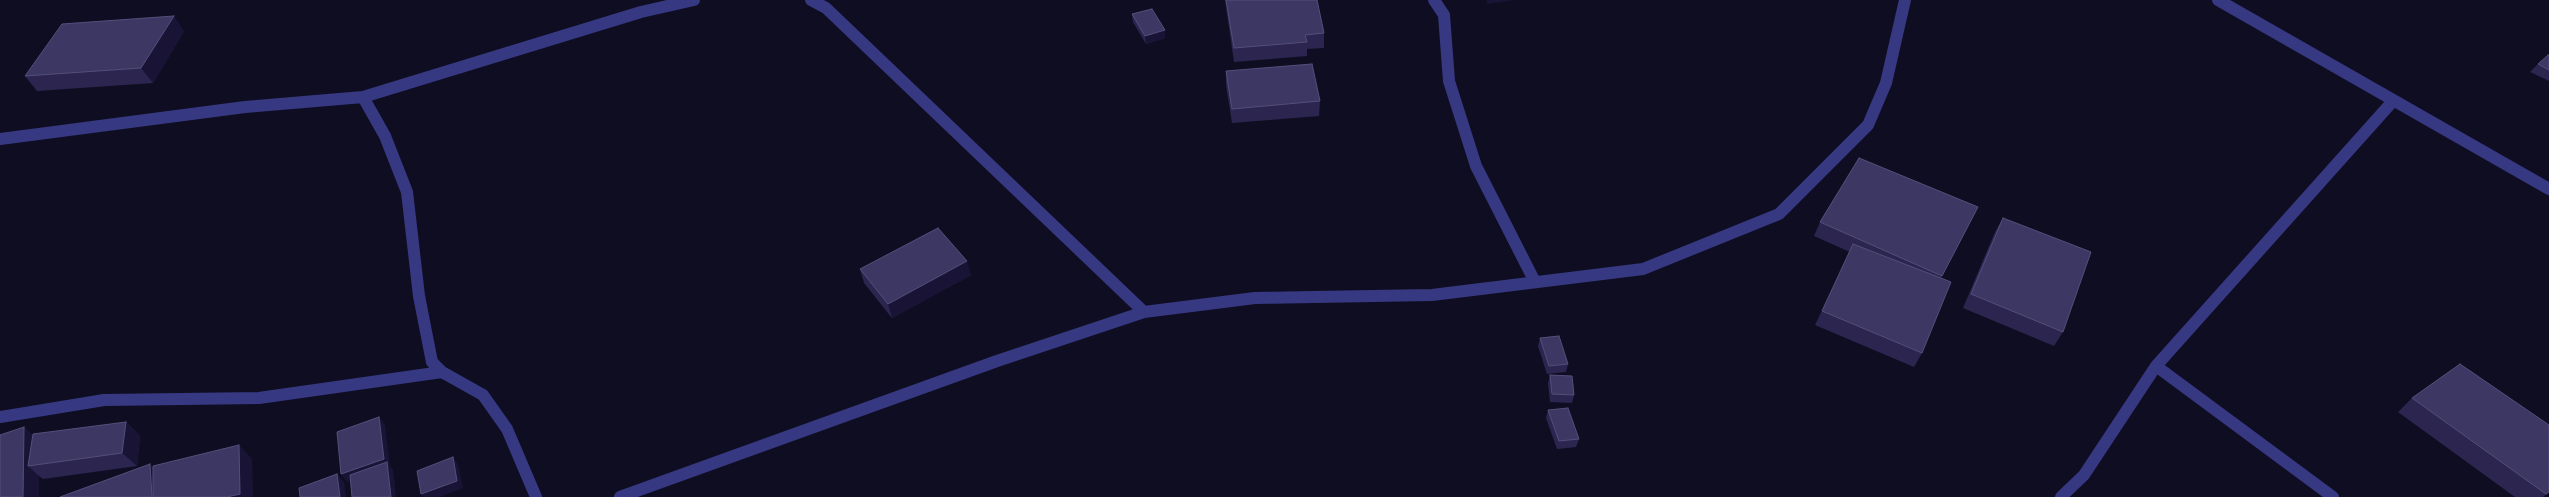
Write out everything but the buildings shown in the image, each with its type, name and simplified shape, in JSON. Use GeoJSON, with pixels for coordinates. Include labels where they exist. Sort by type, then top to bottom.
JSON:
{"type":"FeatureCollection","features":[{"type":"Feature","properties":{"kind":"street"},"geometry":{"type":"LineString","coordinates":[[0,139],[245,107],[363,96],[641,12],[694,0]]}},
{"type":"Feature","properties":{"kind":"street"},"geometry":{"type":"LineString","coordinates":[[811,0],[826,8],[1144,312]]}},
{"type":"Feature","properties":{"kind":"street"},"geometry":{"type":"LineString","coordinates":[[1434,0],[1444,15],[1449,81],[1476,166],[1535,282]]}},
{"type":"Feature","properties":{"kind":"street"},"geometry":{"type":"LineString","coordinates":[[620,497],[988,364],[1144,312],[1255,298],[1432,295],[1643,269],[1778,214],[1868,125],[1886,83],[1905,0]]}},
{"type":"Feature","properties":{"kind":"street"},"geometry":{"type":"LineString","coordinates":[[2218,0],[2549,189]]}},
{"type":"Feature","properties":{"kind":"street"},"geometry":{"type":"LineString","coordinates":[[363,96],[386,136],[407,192],[419,296],[432,362],[442,372],[483,395],[506,429],[536,497]]}},
{"type":"Feature","properties":{"kind":"street"},"geometry":{"type":"LineString","coordinates":[[2061,497],[2084,475],[2156,366],[2393,101]]}},
{"type":"Feature","properties":{"kind":"street"},"geometry":{"type":"LineString","coordinates":[[2156,366],[2333,497]]}},
{"type":"Feature","properties":{"kind":"street"},"geometry":{"type":"LineString","coordinates":[[0,417],[104,400],[259,398],[442,372]]}}]}
